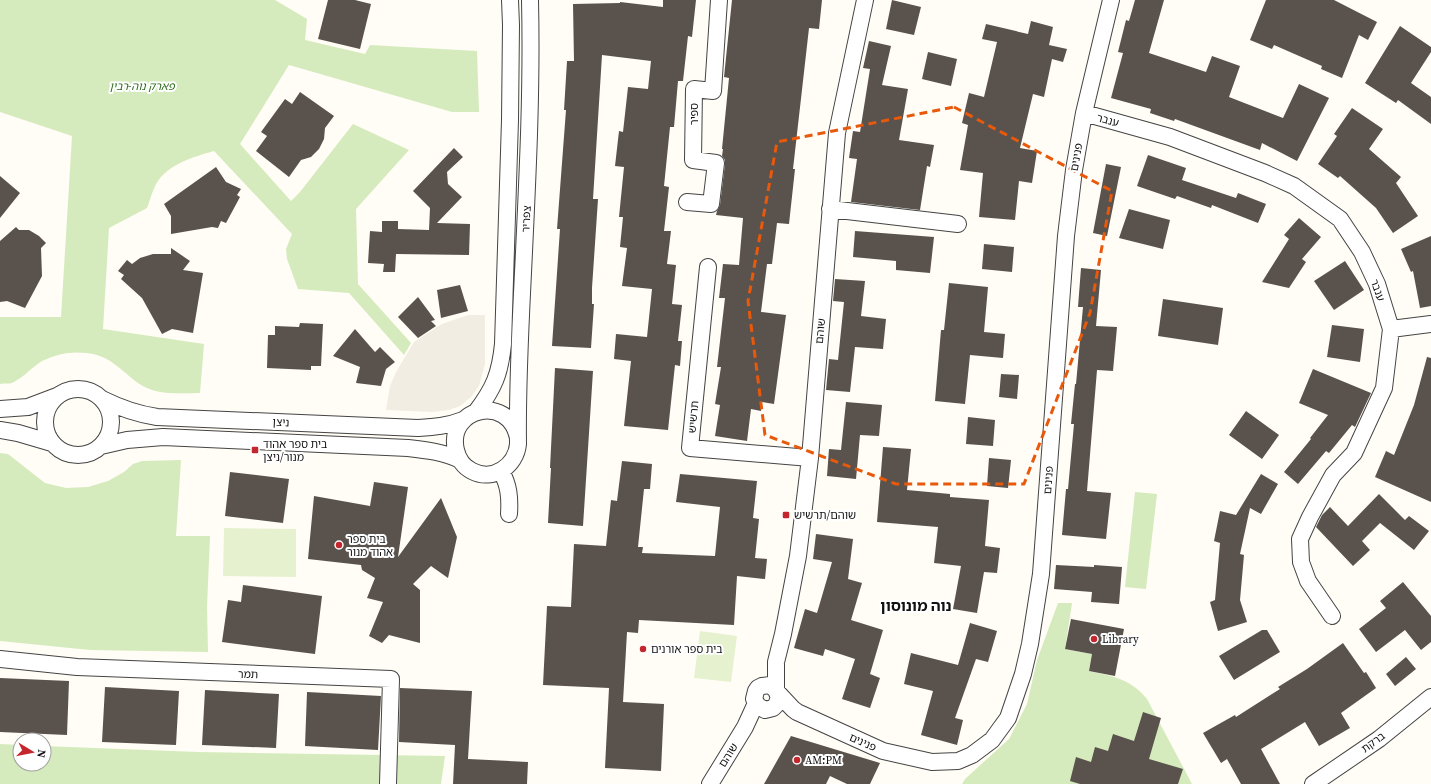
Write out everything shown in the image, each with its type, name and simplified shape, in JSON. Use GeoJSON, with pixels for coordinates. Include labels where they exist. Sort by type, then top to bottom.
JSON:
{"type":"FeatureCollection","features":[{"type":"Feature","properties":{"kind":"street","name":"צפריר"},"geometry":{"type":"LineString","coordinates":[[470,416],[492,388],[498,374],[503,344],[510,120],[510,0]]}},
{"type":"Feature","properties":{"kind":"street","name":"צפריר"},"geometry":{"type":"LineString","coordinates":[[518,438],[519,363],[528,158],[530,0]]}},
{"type":"Feature","properties":{"kind":"street","name":"ספיר"},"geometry":{"type":"LineString","coordinates":[[687,202],[711,204],[716,163],[694,160],[694,89],[713,91],[719,0]]}},
{"type":"Feature","properties":{"kind":"street","name":"שוהם"},"geometry":{"type":"LineString","coordinates":[[710,784],[745,727],[769,698],[783,634],[798,556],[810,458],[837,133],[865,0]]}},
{"type":"Feature","properties":{"kind":"street","name":"פנינים"},"geometry":{"type":"LineString","coordinates":[[769,698],[816,722],[883,752],[932,762],[958,761],[972,755],[992,740],[1008,718],[1023,674],[1030,644],[1041,574],[1066,236],[1074,170],[1084,113],[1111,0]]}},
{"type":"Feature","properties":{"kind":"street","name":"ענבר"},"geometry":{"type":"LineString","coordinates":[[1084,113],[1170,137],[1265,173],[1294,186],[1340,219],[1362,252],[1377,284],[1391,329],[1384,388],[1354,453],[1333,475],[1300,539],[1301,562],[1308,581],[1332,616]]}},
{"type":"Feature","properties":{"kind":"street"},"geometry":{"type":"LineString","coordinates":[[830,209],[958,224]]}},
{"type":"Feature","properties":{"kind":"street","name":"תרשיש"},"geometry":{"type":"LineString","coordinates":[[708,267],[690,448],[810,458]]}},
{"type":"Feature","properties":{"kind":"street"},"geometry":{"type":"LineString","coordinates":[[1391,329],[1431,324]]}},
{"type":"Feature","properties":{"kind":"street"},"geometry":{"type":"LineString","coordinates":[[0,409],[28,406],[57,396],[69,390],[83,389],[96,394],[102,399],[109,411],[111,424],[109,436],[102,446],[91,453],[79,456],[67,454],[56,448],[46,432],[44,420],[48,407],[57,396]]}},
{"type":"Feature","properties":{"kind":"street","name":"ניצן"},"geometry":{"type":"LineString","coordinates":[[102,399],[143,415],[157,417],[418,428],[452,425],[470,416]]}},
{"type":"Feature","properties":{"kind":"street"},"geometry":{"type":"LineString","coordinates":[[487,410],[501,414],[511,421],[518,438],[518,447],[514,458],[508,466],[500,471],[489,474],[480,474],[470,470],[460,460],[456,451],[455,439],[457,430],[470,416],[487,410]]}},
{"type":"Feature","properties":{"kind":"street"},"geometry":{"type":"LineString","coordinates":[[0,430],[18,433],[52,443]]}},
{"type":"Feature","properties":{"kind":"street","name":"ניצן"},"geometry":{"type":"LineString","coordinates":[[102,446],[127,440],[163,437],[408,448],[438,452],[460,460]]}},
{"type":"Feature","properties":{"kind":"street"},"geometry":{"type":"LineString","coordinates":[[500,471],[506,479],[508,488],[509,514]]}},
{"type":"Feature","properties":{"kind":"street","name":"תמר"},"geometry":{"type":"LineString","coordinates":[[0,659],[77,667],[392,679],[388,784]]}},
{"type":"Feature","properties":{"kind":"street","name":"ברקת"},"geometry":{"type":"LineString","coordinates":[[1313,784],[1379,738],[1431,698]]}},
{"type":"Feature","properties":{"kind":"highlighted area"},"geometry":{"type":"Polygon","coordinates":[[[954,107],[1112,191],[1090,313],[1024,484],[896,484],[765,435],[748,301],[777,142],[954,107]]]}},
{"type":"Feature","properties":{"kind":"green space","name":"פארק נוה-רבין"},"geometry":{"type":"Polygon","coordinates":[[[0,0],[275,0],[307,19],[305,40],[365,54],[370,45],[477,51],[479,112],[452,112],[289,65],[240,144],[291,201],[300,192],[353,124],[409,150],[356,209],[358,284],[411,343],[404,355],[349,293],[298,289],[287,259],[286,249],[292,234],[214,151],[182,162],[167,171],[156,184],[147,208],[109,228],[103,329],[204,344],[200,393],[168,393],[152,390],[138,383],[108,360],[94,354],[80,352],[58,355],[42,361],[16,381],[0,384],[0,317],[61,317],[72,136],[0,112],[0,0]]]}},
{"type":"Feature","properties":{"kind":"green space"},"geometry":{"type":"Polygon","coordinates":[[[0,453],[8,454],[45,483],[66,488],[88,487],[108,481],[124,472],[133,464],[142,461],[181,460],[176,536],[210,536],[207,607],[208,652],[90,650],[0,641],[0,453]]]}},
{"type":"Feature","properties":{"kind":"green space"},"geometry":{"type":"Polygon","coordinates":[[[1135,492],[1157,494],[1146,589],[1125,587],[1135,492]]]}},
{"type":"Feature","properties":{"kind":"green space"},"geometry":{"type":"Polygon","coordinates":[[[224,528],[296,529],[296,577],[223,576],[224,528]]]}},
{"type":"Feature","properties":{"kind":"green space"},"geometry":{"type":"Polygon","coordinates":[[[1058,603],[1072,603],[1065,649],[1092,654],[1089,671],[1121,679],[1141,692],[1147,699],[1192,784],[962,784],[965,779],[1009,739],[1027,704],[1037,660],[1058,603]]]}},
{"type":"Feature","properties":{"kind":"green space"},"geometry":{"type":"Polygon","coordinates":[[[700,631],[737,636],[731,682],[694,678],[700,631]]]}},
{"type":"Feature","properties":{"kind":"green space"},"geometry":{"type":"Polygon","coordinates":[[[0,744],[12,745],[12,772],[52,772],[52,746],[198,752],[445,756],[441,784],[0,784],[0,744]]]}},
{"type":"Feature","properties":{"kind":"shaded area"},"geometry":{"type":"Polygon","coordinates":[[[468,315],[485,315],[485,364],[479,386],[471,397],[460,406],[449,410],[432,412],[386,410],[390,386],[396,372],[414,342],[442,324],[468,315]]]}},
{"type":"Feature","properties":{"kind":"building"},"geometry":{"type":"Polygon","coordinates":[[[328,0],[355,0],[371,4],[360,49],[318,39],[328,0]]]}},
{"type":"Feature","properties":{"kind":"building"},"geometry":{"type":"Polygon","coordinates":[[[663,0],[696,0],[692,37],[688,36],[683,81],[678,81],[674,127],[670,127],[664,186],[669,187],[664,231],[671,231],[667,264],[676,265],[672,304],[682,305],[678,341],[682,341],[680,366],[675,365],[668,430],[624,426],[631,361],[614,359],[616,334],[647,337],[652,289],[622,286],[627,248],[620,247],[623,217],[619,217],[624,167],[615,166],[619,131],[623,132],[628,87],[648,89],[651,61],[602,55],[593,199],[598,199],[592,288],[592,304],[594,304],[591,348],[552,346],[560,229],[557,229],[566,110],[564,110],[567,61],[574,61],[573,4],[620,2],[663,7],[663,0]]]}},
{"type":"Feature","properties":{"kind":"building"},"geometry":{"type":"Polygon","coordinates":[[[732,0],[822,0],[819,29],[809,28],[793,169],[795,169],[789,224],[777,223],[772,264],[767,264],[761,312],[786,315],[774,404],[762,402],[761,411],[751,409],[747,441],[715,436],[720,405],[715,404],[721,367],[717,367],[725,298],[719,298],[723,264],[739,265],[743,218],[716,215],[720,205],[725,164],[725,160],[722,156],[722,149],[729,78],[724,77],[732,0]]]}},
{"type":"Feature","properties":{"kind":"building"},"geometry":{"type":"Polygon","coordinates":[[[892,0],[921,7],[914,35],[886,29],[892,0]]]}},
{"type":"Feature","properties":{"kind":"building"},"geometry":{"type":"Polygon","coordinates":[[[1135,0],[1164,0],[1149,53],[1206,72],[1212,56],[1240,66],[1229,97],[1283,118],[1299,84],[1329,98],[1297,161],[1262,143],[1260,150],[1175,119],[1174,121],[1150,113],[1151,109],[1111,98],[1123,53],[1118,52],[1126,20],[1129,21],[1135,0]]]}},
{"type":"Feature","properties":{"kind":"building"},"geometry":{"type":"Polygon","coordinates":[[[1266,0],[1334,0],[1377,22],[1368,40],[1359,35],[1342,78],[1321,69],[1322,66],[1274,45],[1272,49],[1250,40],[1266,0]]]}},
{"type":"Feature","properties":{"kind":"building"},"geometry":{"type":"Polygon","coordinates":[[[1031,21],[1053,27],[1049,45],[1067,49],[1063,62],[1052,59],[1044,97],[1033,94],[1020,148],[1037,151],[1032,183],[1019,181],[1015,220],[979,217],[983,173],[960,170],[968,125],[962,123],[969,93],[984,97],[997,42],[982,39],[986,24],[1028,34],[1031,21]]]}},
{"type":"Feature","properties":{"kind":"building"},"geometry":{"type":"Polygon","coordinates":[[[1400,26],[1431,47],[1431,52],[1411,83],[1431,97],[1431,124],[1398,100],[1396,103],[1365,83],[1400,26]]]}},
{"type":"Feature","properties":{"kind":"building"},"geometry":{"type":"Polygon","coordinates":[[[869,41],[891,46],[882,85],[908,89],[899,140],[934,145],[930,167],[927,166],[920,210],[851,202],[857,159],[849,158],[853,131],[860,132],[870,69],[863,68],[869,41]]]}},
{"type":"Feature","properties":{"kind":"building"},"geometry":{"type":"Polygon","coordinates":[[[928,52],[957,59],[951,86],[922,79],[928,52]]]}},
{"type":"Feature","properties":{"kind":"building"},"geometry":{"type":"Polygon","coordinates":[[[300,92],[334,116],[325,128],[324,139],[319,149],[311,157],[301,160],[289,177],[256,151],[267,136],[261,132],[285,99],[292,104],[300,92]]]}},
{"type":"Feature","properties":{"kind":"building"},"geometry":{"type":"Polygon","coordinates":[[[1352,108],[1383,129],[1369,149],[1401,177],[1396,183],[1418,216],[1393,233],[1376,208],[1340,176],[1338,178],[1318,164],[1337,136],[1334,134],[1352,108]]]}},
{"type":"Feature","properties":{"kind":"building"},"geometry":{"type":"Polygon","coordinates":[[[454,148],[463,157],[447,172],[448,184],[462,197],[437,223],[470,224],[469,255],[396,254],[395,272],[383,272],[384,264],[368,263],[370,231],[382,232],[382,221],[398,221],[398,229],[429,230],[430,208],[413,191],[454,148]]]}},
{"type":"Feature","properties":{"kind":"building"},"geometry":{"type":"Polygon","coordinates":[[[1148,155],[1186,168],[1182,180],[1236,198],[1238,193],[1266,204],[1258,223],[1212,205],[1211,208],[1177,196],[1175,199],[1137,186],[1148,155]]]}},
{"type":"Feature","properties":{"kind":"building"},"geometry":{"type":"Polygon","coordinates":[[[1106,164],[1121,167],[1107,236],[1093,233],[1106,164]]]}},
{"type":"Feature","properties":{"kind":"building"},"geometry":{"type":"Polygon","coordinates":[[[216,167],[226,182],[241,189],[237,195],[240,197],[226,223],[221,221],[218,228],[212,227],[171,234],[171,216],[164,204],[216,167]]]}},
{"type":"Feature","properties":{"kind":"building"},"geometry":{"type":"Polygon","coordinates":[[[0,176],[20,193],[0,218],[0,176]]]}},
{"type":"Feature","properties":{"kind":"building"},"geometry":{"type":"Polygon","coordinates":[[[1129,209],[1170,220],[1163,249],[1119,238],[1129,209]]]}},
{"type":"Feature","properties":{"kind":"building"},"geometry":{"type":"Polygon","coordinates":[[[1299,218],[1321,237],[1302,259],[1306,262],[1289,288],[1262,282],[1289,239],[1284,235],[1299,218]]]}},
{"type":"Feature","properties":{"kind":"building"},"geometry":{"type":"Polygon","coordinates":[[[16,227],[19,230],[29,230],[39,236],[46,243],[41,248],[42,276],[25,308],[7,301],[0,302],[0,241],[16,227]]]}},
{"type":"Feature","properties":{"kind":"building"},"geometry":{"type":"Polygon","coordinates":[[[855,231],[934,237],[930,273],[896,270],[896,261],[853,257],[855,231]]]}},
{"type":"Feature","properties":{"kind":"building"},"geometry":{"type":"Polygon","coordinates":[[[1431,236],[1431,306],[1420,308],[1413,271],[1411,272],[1401,249],[1431,236]]]}},
{"type":"Feature","properties":{"kind":"building"},"geometry":{"type":"Polygon","coordinates":[[[984,244],[1014,247],[1012,272],[982,269],[984,244]]]}},
{"type":"Feature","properties":{"kind":"building"},"geometry":{"type":"Polygon","coordinates":[[[171,248],[190,261],[183,270],[203,273],[193,333],[172,329],[162,334],[142,298],[121,279],[124,275],[118,271],[127,260],[132,264],[140,258],[153,254],[171,254],[171,248]]]}},
{"type":"Feature","properties":{"kind":"building"},"geometry":{"type":"Polygon","coordinates":[[[1345,261],[1364,290],[1334,310],[1314,281],[1345,261]]]}},
{"type":"Feature","properties":{"kind":"building"},"geometry":{"type":"Polygon","coordinates":[[[1081,268],[1101,270],[1096,326],[1117,327],[1113,371],[1097,370],[1087,491],[1111,493],[1106,539],[1062,535],[1074,424],[1071,424],[1083,307],[1078,307],[1081,268]]]}},
{"type":"Feature","properties":{"kind":"building"},"geometry":{"type":"Polygon","coordinates":[[[835,279],[865,281],[861,316],[886,319],[883,349],[855,347],[850,392],[826,390],[829,359],[838,360],[844,302],[833,301],[835,279]]]}},
{"type":"Feature","properties":{"kind":"building"},"geometry":{"type":"Polygon","coordinates":[[[949,283],[988,287],[984,332],[1005,334],[1003,358],[970,355],[965,404],[935,401],[941,330],[944,330],[949,283]]]}},
{"type":"Feature","properties":{"kind":"building"},"geometry":{"type":"Polygon","coordinates":[[[460,285],[468,311],[441,318],[437,290],[460,285]]]}},
{"type":"Feature","properties":{"kind":"building"},"geometry":{"type":"Polygon","coordinates":[[[418,297],[435,320],[431,321],[436,326],[418,338],[398,317],[418,297]]]}},
{"type":"Feature","properties":{"kind":"building"},"geometry":{"type":"Polygon","coordinates":[[[1163,299],[1223,308],[1218,345],[1158,336],[1163,299]]]}},
{"type":"Feature","properties":{"kind":"building"},"geometry":{"type":"Polygon","coordinates":[[[300,323],[323,324],[321,366],[311,366],[311,370],[267,368],[268,335],[275,335],[275,326],[299,327],[300,323]]]}},
{"type":"Feature","properties":{"kind":"building"},"geometry":{"type":"Polygon","coordinates":[[[1332,325],[1364,329],[1360,362],[1327,357],[1332,325]]]}},
{"type":"Feature","properties":{"kind":"building"},"geometry":{"type":"Polygon","coordinates":[[[355,329],[375,352],[380,347],[395,362],[386,369],[381,386],[356,383],[360,367],[333,356],[355,329]]]}},
{"type":"Feature","properties":{"kind":"building"},"geometry":{"type":"Polygon","coordinates":[[[1427,357],[1431,358],[1431,502],[1375,477],[1386,451],[1394,455],[1414,405],[1427,357]]]}},
{"type":"Feature","properties":{"kind":"building"},"geometry":{"type":"Polygon","coordinates":[[[555,368],[593,371],[583,526],[548,523],[555,368]]]}},
{"type":"Feature","properties":{"kind":"building"},"geometry":{"type":"Polygon","coordinates":[[[1313,369],[1371,393],[1355,427],[1352,425],[1329,453],[1326,451],[1298,484],[1284,472],[1311,439],[1310,438],[1328,415],[1299,403],[1313,369]]]}},
{"type":"Feature","properties":{"kind":"building"},"geometry":{"type":"Polygon","coordinates":[[[1001,374],[1019,375],[1017,399],[999,397],[1001,374]]]}},
{"type":"Feature","properties":{"kind":"building"},"geometry":{"type":"Polygon","coordinates":[[[846,402],[882,405],[879,436],[860,435],[856,479],[827,476],[829,449],[841,450],[846,402]]]}},
{"type":"Feature","properties":{"kind":"building"},"geometry":{"type":"Polygon","coordinates":[[[1246,411],[1279,435],[1262,459],[1229,435],[1246,411]]]}},
{"type":"Feature","properties":{"kind":"building"},"geometry":{"type":"Polygon","coordinates":[[[968,417],[995,420],[993,446],[966,444],[968,417]]]}},
{"type":"Feature","properties":{"kind":"building"},"geometry":{"type":"Polygon","coordinates":[[[883,447],[911,449],[907,490],[950,494],[950,497],[989,500],[985,546],[1000,548],[997,573],[984,572],[977,613],[953,609],[961,566],[934,563],[938,527],[877,522],[883,447]]]}},
{"type":"Feature","properties":{"kind":"building"},"geometry":{"type":"Polygon","coordinates":[[[989,458],[1011,460],[1008,488],[987,486],[989,458]]]}},
{"type":"Feature","properties":{"kind":"building"},"geometry":{"type":"Polygon","coordinates":[[[622,461],[652,464],[650,489],[644,489],[638,547],[643,547],[642,553],[715,556],[720,507],[676,502],[680,474],[757,481],[753,518],[759,519],[755,558],[767,559],[765,579],[737,576],[734,625],[639,620],[638,633],[627,632],[623,702],[664,704],[661,771],[605,768],[609,688],[543,685],[547,606],[571,607],[574,544],[606,546],[611,500],[617,501],[622,461]]]}},
{"type":"Feature","properties":{"kind":"building"},"geometry":{"type":"Polygon","coordinates":[[[230,472],[289,479],[283,523],[225,516],[230,472]]]}},
{"type":"Feature","properties":{"kind":"building"},"geometry":{"type":"Polygon","coordinates":[[[1261,474],[1278,484],[1261,514],[1250,508],[1240,554],[1244,555],[1240,600],[1247,622],[1218,631],[1210,602],[1215,600],[1220,543],[1214,541],[1220,511],[1236,515],[1261,474]]]}},
{"type":"Feature","properties":{"kind":"building"},"geometry":{"type":"Polygon","coordinates":[[[374,482],[408,487],[398,557],[441,498],[457,537],[448,578],[431,566],[413,584],[420,590],[420,643],[389,635],[382,643],[369,636],[383,602],[367,598],[375,578],[362,570],[361,565],[308,559],[314,496],[370,506],[374,482]]]}},
{"type":"Feature","properties":{"kind":"building"},"geometry":{"type":"Polygon","coordinates":[[[1379,494],[1405,520],[1409,516],[1429,531],[1414,550],[1380,523],[1362,541],[1370,550],[1353,566],[1316,527],[1322,515],[1330,507],[1348,526],[1379,494]]]}},
{"type":"Feature","properties":{"kind":"building"},"geometry":{"type":"Polygon","coordinates":[[[816,534],[853,539],[848,579],[862,583],[851,620],[883,630],[870,674],[880,678],[870,708],[842,699],[855,659],[825,649],[823,656],[794,648],[805,609],[817,613],[832,562],[813,559],[816,534]]]}},
{"type":"Feature","properties":{"kind":"building"},"geometry":{"type":"Polygon","coordinates":[[[1056,565],[1122,567],[1119,604],[1091,602],[1092,592],[1054,589],[1056,565]]]}},
{"type":"Feature","properties":{"kind":"building"},"geometry":{"type":"Polygon","coordinates":[[[1403,582],[1431,616],[1431,642],[1421,650],[1405,630],[1376,652],[1359,629],[1386,608],[1380,601],[1403,582]]]}},
{"type":"Feature","properties":{"kind":"building"},"geometry":{"type":"Polygon","coordinates":[[[243,585],[322,596],[315,654],[222,642],[228,600],[241,602],[243,585]]]}},
{"type":"Feature","properties":{"kind":"building","name":"Library"},"geometry":{"type":"Polygon","coordinates":[[[1071,619],[1124,629],[1115,676],[1089,671],[1092,654],[1065,649],[1071,619]]]}},
{"type":"Feature","properties":{"kind":"building"},"geometry":{"type":"Polygon","coordinates":[[[970,623],[997,631],[988,662],[976,659],[955,718],[963,720],[957,745],[921,735],[933,691],[904,684],[911,653],[958,665],[970,623]]]}},
{"type":"Feature","properties":{"kind":"building"},"geometry":{"type":"Polygon","coordinates":[[[1262,630],[1267,630],[1280,652],[1234,680],[1219,656],[1262,630]]]}},
{"type":"Feature","properties":{"kind":"building"},"geometry":{"type":"Polygon","coordinates":[[[1343,643],[1364,673],[1366,672],[1376,688],[1341,713],[1350,728],[1319,746],[1305,722],[1261,749],[1280,784],[1241,784],[1227,759],[1221,763],[1203,733],[1235,715],[1236,717],[1280,689],[1278,687],[1307,669],[1343,643]]]}},
{"type":"Feature","properties":{"kind":"building"},"geometry":{"type":"Polygon","coordinates":[[[1406,657],[1416,669],[1395,686],[1386,674],[1406,657]]]}},
{"type":"Feature","properties":{"kind":"building"},"geometry":{"type":"Polygon","coordinates":[[[0,678],[69,681],[67,735],[52,734],[52,732],[0,732],[0,678]]]}},
{"type":"Feature","properties":{"kind":"building"},"geometry":{"type":"Polygon","coordinates":[[[105,687],[179,691],[176,745],[102,742],[105,687]]]}},
{"type":"Feature","properties":{"kind":"building"},"geometry":{"type":"Polygon","coordinates":[[[400,688],[472,691],[468,759],[528,762],[527,784],[453,784],[455,745],[399,742],[400,688]]]}},
{"type":"Feature","properties":{"kind":"building"},"geometry":{"type":"Polygon","coordinates":[[[205,690],[279,694],[276,748],[202,745],[205,690]]]}},
{"type":"Feature","properties":{"kind":"building"},"geometry":{"type":"Polygon","coordinates":[[[307,692],[381,696],[378,750],[305,746],[307,692]]]}},
{"type":"Feature","properties":{"kind":"building"},"geometry":{"type":"Polygon","coordinates":[[[1143,712],[1161,718],[1149,759],[1183,769],[1178,784],[1080,784],[1070,781],[1076,757],[1091,762],[1095,747],[1108,751],[1113,734],[1134,741],[1143,712]]]}},
{"type":"Feature","properties":{"kind":"building"},"geometry":{"type":"Polygon","coordinates":[[[791,736],[880,763],[870,784],[847,784],[830,776],[826,784],[764,784],[791,736]]]}},
{"type":"Feature","properties":{"kind":"place","name":"בית ספר אהוד מנור/ניצן"},"geometry":{"type":"Point","coordinates":[255,450]}},
{"type":"Feature","properties":{"kind":"place","name":"שוהם/תרשיש"},"geometry":{"type":"Point","coordinates":[786,515]}},
{"type":"Feature","properties":{"kind":"place","name":"בית ספר אהוד מנור"},"geometry":{"type":"Point","coordinates":[339,545]}},
{"type":"Feature","properties":{"kind":"place","name":"Library"},"geometry":{"type":"Point","coordinates":[1094,639]}},
{"type":"Feature","properties":{"kind":"place","name":"בית ספר אורנים"},"geometry":{"type":"Point","coordinates":[643,649]}},
{"type":"Feature","properties":{"kind":"place","name":"AM:PM"},"geometry":{"type":"Point","coordinates":[797,760]}},
{"type":"Feature","properties":{"kind":"district","name":"נוה מונוסון"},"geometry":{"type":"Point","coordinates":[916,606]}}]}
